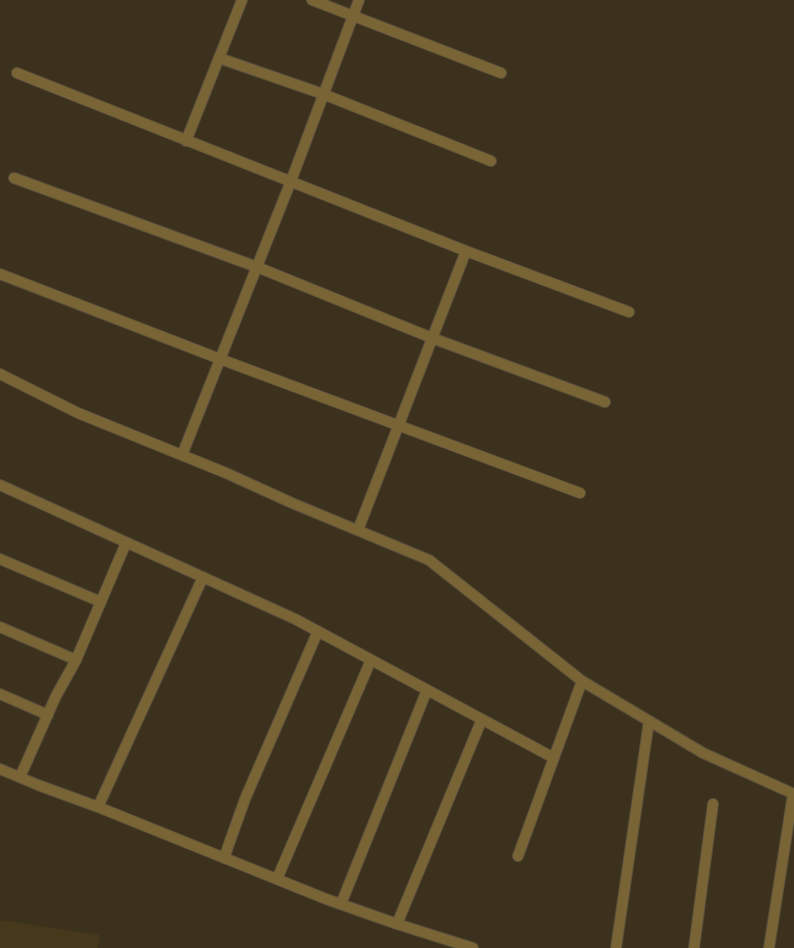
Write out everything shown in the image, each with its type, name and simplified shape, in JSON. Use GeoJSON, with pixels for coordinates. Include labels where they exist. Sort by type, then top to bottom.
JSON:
{"type":"FeatureCollection","features":[{"type":"Feature","properties":{"kind":"street"},"geometry":{"type":"LineString","coordinates":[[186,141],[242,0]]}},
{"type":"Feature","properties":{"kind":"street"},"geometry":{"type":"LineString","coordinates":[[312,0],[501,73]]}},
{"type":"Feature","properties":{"kind":"street"},"geometry":{"type":"LineString","coordinates":[[182,455],[290,182],[359,0]]}},
{"type":"Feature","properties":{"kind":"street"},"geometry":{"type":"LineString","coordinates":[[219,58],[323,94],[491,161]]}},
{"type":"Feature","properties":{"kind":"street"},"geometry":{"type":"LineString","coordinates":[[18,73],[466,251],[629,312]]}},
{"type":"Feature","properties":{"kind":"street"},"geometry":{"type":"LineString","coordinates":[[14,178],[256,267],[432,338],[605,402]]}},
{"type":"Feature","properties":{"kind":"street"},"geometry":{"type":"LineString","coordinates":[[358,530],[466,251]]}},
{"type":"Feature","properties":{"kind":"street"},"geometry":{"type":"LineString","coordinates":[[0,274],[220,359],[580,493]]}},
{"type":"Feature","properties":{"kind":"street"},"geometry":{"type":"LineString","coordinates":[[0,374],[78,413],[182,455],[429,560],[582,681],[703,753],[794,794],[769,948]]}},
{"type":"Feature","properties":{"kind":"street"},"geometry":{"type":"LineString","coordinates":[[0,485],[295,619],[554,758]]}},
{"type":"Feature","properties":{"kind":"street"},"geometry":{"type":"LineString","coordinates":[[20,777],[56,696],[76,660],[126,542]]}},
{"type":"Feature","properties":{"kind":"street"},"geometry":{"type":"LineString","coordinates":[[0,559],[101,602]]}},
{"type":"Feature","properties":{"kind":"street"},"geometry":{"type":"LineString","coordinates":[[98,807],[203,577]]}},
{"type":"Feature","properties":{"kind":"street"},"geometry":{"type":"LineString","coordinates":[[0,627],[76,660]]}},
{"type":"Feature","properties":{"kind":"street"},"geometry":{"type":"LineString","coordinates":[[224,858],[243,805],[318,631]]}},
{"type":"Feature","properties":{"kind":"street"},"geometry":{"type":"LineString","coordinates":[[277,879],[371,660]]}},
{"type":"Feature","properties":{"kind":"street"},"geometry":{"type":"LineString","coordinates":[[518,856],[582,681]]}},
{"type":"Feature","properties":{"kind":"street"},"geometry":{"type":"LineString","coordinates":[[342,904],[428,690]]}},
{"type":"Feature","properties":{"kind":"street"},"geometry":{"type":"LineString","coordinates":[[0,694],[48,715]]}},
{"type":"Feature","properties":{"kind":"street"},"geometry":{"type":"LineString","coordinates":[[397,924],[482,720]]}},
{"type":"Feature","properties":{"kind":"street"},"geometry":{"type":"LineString","coordinates":[[616,948],[649,721]]}},
{"type":"Feature","properties":{"kind":"street"},"geometry":{"type":"LineString","coordinates":[[0,769],[342,904],[397,924],[473,948]]}},
{"type":"Feature","properties":{"kind":"street"},"geometry":{"type":"LineString","coordinates":[[694,948],[714,804]]}},
{"type":"Feature","properties":{"kind":"shaded area"},"geometry":{"type":"Polygon","coordinates":[[[0,920],[100,935],[98,948],[0,948],[0,920]]]}}]}
